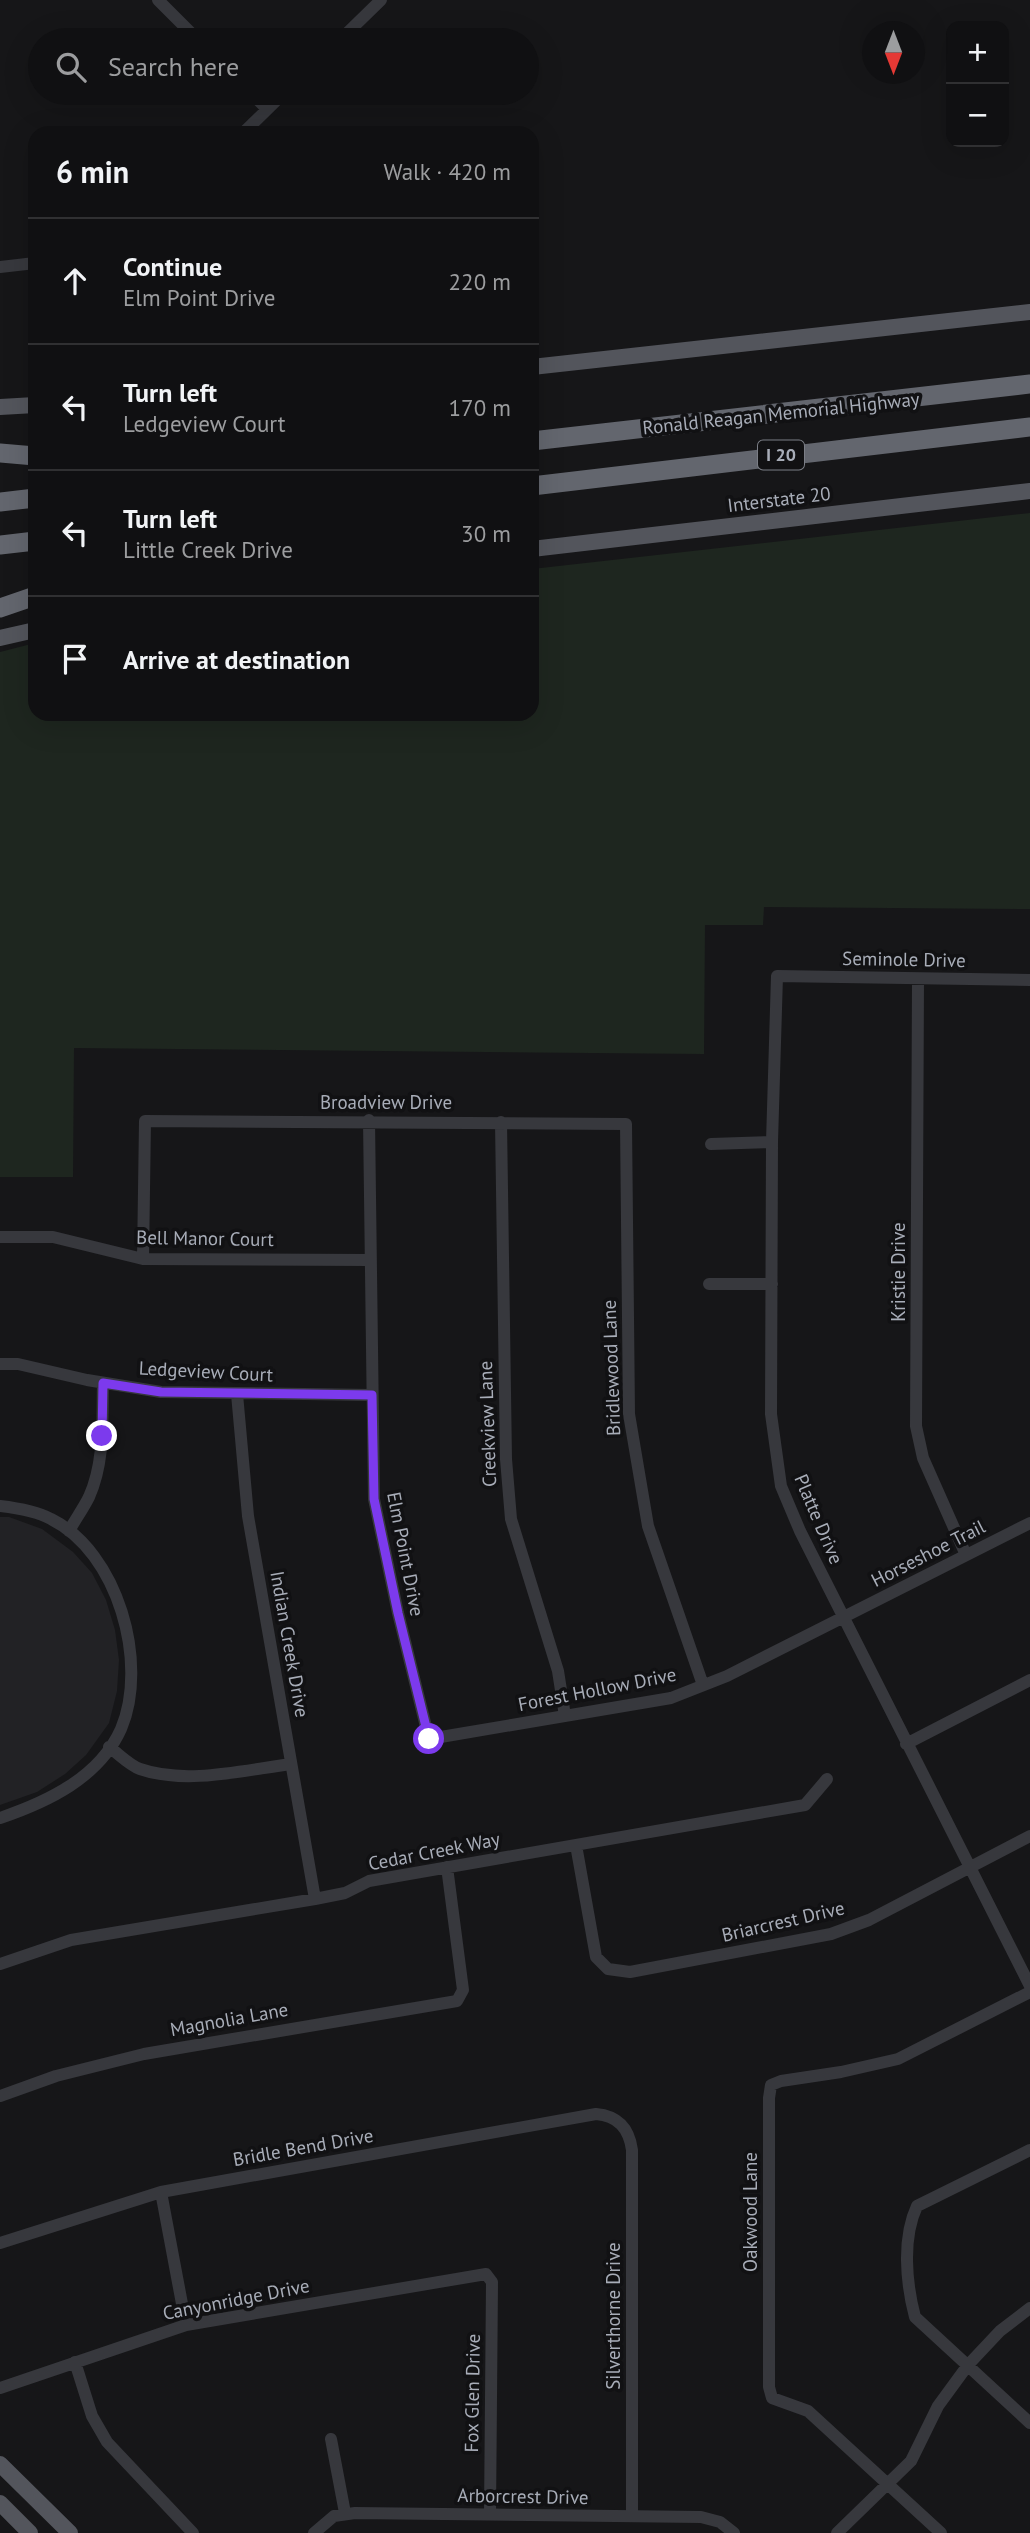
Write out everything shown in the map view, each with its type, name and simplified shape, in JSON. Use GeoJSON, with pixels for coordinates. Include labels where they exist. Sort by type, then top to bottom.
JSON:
{"type":"FeatureCollection","features":[{"type":"Feature","properties":{"kind":"highway","name":"Ronald Reagan Memorial Highway"},"geometry":{"type":"LineString","coordinates":[[539,440],[1030,384]]}},
{"type":"Feature","properties":{"kind":"highway","name":"I 20"},"geometry":{"type":"LineString","coordinates":[[539,485],[1030,426]]}},
{"type":"Feature","properties":{"kind":"highway"},"geometry":{"type":"LineString","coordinates":[[0,453],[28,455]]}},
{"type":"Feature","properties":{"kind":"highway"},"geometry":{"type":"LineString","coordinates":[[0,502],[28,499]]}},
{"type":"Feature","properties":{"kind":"highway"},"geometry":{"type":"LineString","coordinates":[[0,545],[28,542]]}},
{"type":"Feature","properties":{"kind":"highway"},"geometry":{"type":"LineString","coordinates":[[0,608],[28,598]]}},
{"type":"Feature","properties":{"kind":"main road"},"geometry":{"type":"LineString","coordinates":[[539,366],[1030,312]]}},
{"type":"Feature","properties":{"kind":"main road"},"geometry":{"type":"LineString","coordinates":[[0,407],[28,405]]}},
{"type":"Feature","properties":{"kind":"main road","name":"Interstate 20"},"geometry":{"type":"LineString","coordinates":[[539,548],[1030,491]]}},
{"type":"Feature","properties":{"kind":"main road"},"geometry":{"type":"LineString","coordinates":[[0,638],[28,631]]}},
{"type":"Feature","properties":{"kind":"main road"},"geometry":{"type":"LineString","coordinates":[[0,2464],[70,2533]]}},
{"type":"Feature","properties":{"kind":"main road"},"geometry":{"type":"LineString","coordinates":[[0,2503],[30,2533]]}},
{"type":"Feature","properties":{"kind":"street"},"geometry":{"type":"LineString","coordinates":[[158,0],[186,28]]}},
{"type":"Feature","properties":{"kind":"street"},"geometry":{"type":"LineString","coordinates":[[352,28],[381,0]]}},
{"type":"Feature","properties":{"kind":"street"},"geometry":{"type":"LineString","coordinates":[[263,105],[266,108]]}},
{"type":"Feature","properties":{"kind":"street"},"geometry":{"type":"LineString","coordinates":[[249,126],[270,105]]}},
{"type":"Feature","properties":{"kind":"street"},"geometry":{"type":"LineString","coordinates":[[0,267],[28,263]]}},
{"type":"Feature","properties":{"kind":"street","name":"Seminole Drive"},"geometry":{"type":"LineString","coordinates":[[777,976],[1030,980]]}},
{"type":"Feature","properties":{"kind":"street","name":"Platte Drive"},"geometry":{"type":"LineString","coordinates":[[777,976],[772,1143],[771,1414],[782,1486],[800,1531],[842,1618],[1030,1989]]}},
{"type":"Feature","properties":{"kind":"street","name":"Kristie Drive"},"geometry":{"type":"LineString","coordinates":[[918,980],[916,1426],[923,1458],[967,1555]]}},
{"type":"Feature","properties":{"kind":"street","name":"Broadview Drive"},"geometry":{"type":"LineString","coordinates":[[143,1259],[145,1121],[626,1124]]}},
{"type":"Feature","properties":{"kind":"street","name":"Elm Point Drive"},"geometry":{"type":"LineString","coordinates":[[369,1121],[374,1499],[429,1739]]}},
{"type":"Feature","properties":{"kind":"street","name":"Creekview Lane"},"geometry":{"type":"LineString","coordinates":[[502,1122],[506,1459],[511,1519],[558,1671],[565,1716]]}},
{"type":"Feature","properties":{"kind":"street","name":"Bridlewood Lane"},"geometry":{"type":"LineString","coordinates":[[626,1124],[630,1425],[648,1526],[703,1685]]}},
{"type":"Feature","properties":{"kind":"street"},"geometry":{"type":"LineString","coordinates":[[711,1144],[772,1143]]}},
{"type":"Feature","properties":{"kind":"street","name":"Bell Manor Court"},"geometry":{"type":"LineString","coordinates":[[0,1237],[53,1237],[143,1259],[370,1260]]}},
{"type":"Feature","properties":{"kind":"street"},"geometry":{"type":"LineString","coordinates":[[709,1284],[772,1284]]}},
{"type":"Feature","properties":{"kind":"street","name":"Ledgeview Court"},"geometry":{"type":"LineString","coordinates":[[0,1364],[18,1364],[103,1383],[161,1392],[372,1395]]}},
{"type":"Feature","properties":{"kind":"street"},"geometry":{"type":"LineString","coordinates":[[69,1531],[89,1497],[98,1469],[103,1383]]}},
{"type":"Feature","properties":{"kind":"street","name":"Indian Creek Drive"},"geometry":{"type":"LineString","coordinates":[[237,1394],[248,1516],[315,1899]]}},
{"type":"Feature","properties":{"kind":"street"},"geometry":{"type":"LineString","coordinates":[[0,1506],[22,1509],[51,1519],[90,1549],[108,1578],[132,1657],[130,1693],[121,1730],[100,1760],[69,1789],[0,1818]]}},
{"type":"Feature","properties":{"kind":"street","name":"Horseshoe Trail"},"geometry":{"type":"LineString","coordinates":[[842,1618],[1030,1523]]}},
{"type":"Feature","properties":{"kind":"street","name":"Forest Hollow Drive"},"geometry":{"type":"LineString","coordinates":[[429,1739],[671,1698],[727,1676],[842,1618]]}},
{"type":"Feature","properties":{"kind":"street"},"geometry":{"type":"LineString","coordinates":[[906,1744],[1030,1680]]}},
{"type":"Feature","properties":{"kind":"street"},"geometry":{"type":"LineString","coordinates":[[109,1747],[137,1768],[162,1775],[185,1777],[292,1764]]}},
{"type":"Feature","properties":{"kind":"street","name":"Cedar Creek Way"},"geometry":{"type":"LineString","coordinates":[[0,1964],[71,1940],[315,1899],[345,1893],[369,1881],[805,1805],[827,1779]]}},
{"type":"Feature","properties":{"kind":"street","name":"Briarcrest Drive"},"geometry":{"type":"LineString","coordinates":[[576,1844],[596,1957],[608,1969],[630,1972],[831,1934],[869,1920],[1030,1836]]}},
{"type":"Feature","properties":{"kind":"street","name":"Magnolia Lane"},"geometry":{"type":"LineString","coordinates":[[0,2096],[56,2077],[144,2054],[457,2001],[463,1990],[447,1867]]}},
{"type":"Feature","properties":{"kind":"street","name":"Oakwood Lane"},"geometry":{"type":"LineString","coordinates":[[941,2533],[808,2411],[772,2398],[769,2387],[771,2085],[898,2059],[1030,1989]]}},
{"type":"Feature","properties":{"kind":"street","name":"Bridle Bend Drive"},"geometry":{"type":"LineString","coordinates":[[0,2243],[161,2192],[596,2114],[617,2120]]}},
{"type":"Feature","properties":{"kind":"street","name":"Silverthorne Drive"},"geometry":{"type":"LineString","coordinates":[[617,2120],[626,2128],[631,2138],[632,2150],[632,2516]]}},
{"type":"Feature","properties":{"kind":"street"},"geometry":{"type":"LineString","coordinates":[[1030,2150],[917,2206],[909,2224],[909,2289],[915,2317],[1030,2423]]}},
{"type":"Feature","properties":{"kind":"street"},"geometry":{"type":"LineString","coordinates":[[161,2192],[186,2325]]}},
{"type":"Feature","properties":{"kind":"street","name":"Canyonridge Drive"},"geometry":{"type":"LineString","coordinates":[[0,2388],[186,2325],[486,2274]]}},
{"type":"Feature","properties":{"kind":"street","name":"Fox Glen Drive"},"geometry":{"type":"LineString","coordinates":[[486,2274],[492,2281],[490,2514]]}},
{"type":"Feature","properties":{"kind":"street"},"geometry":{"type":"LineString","coordinates":[[837,2533],[911,2461],[938,2406],[968,2365],[1000,2331],[1030,2308]]}},
{"type":"Feature","properties":{"kind":"street"},"geometry":{"type":"LineString","coordinates":[[75,2362],[92,2416],[107,2442],[193,2533]]}},
{"type":"Feature","properties":{"kind":"street"},"geometry":{"type":"LineString","coordinates":[[314,2533],[334,2516],[345,2513],[331,2439]]}},
{"type":"Feature","properties":{"kind":"street","name":"Arborcrest Drive"},"geometry":{"type":"LineString","coordinates":[[345,2513],[701,2517],[719,2522],[734,2533]]}},
{"type":"Feature","properties":{"kind":"shaded area"},"geometry":{"type":"Polygon","coordinates":[[[1030,513],[1030,909],[764,907],[763,925],[705,925],[704,1054],[74,1048],[73,1177],[0,1177],[0,652],[28,645],[28,721],[539,721],[539,568],[1030,513]]]}},
{"type":"Feature","properties":{"kind":"shaded area"},"geometry":{"type":"Polygon","coordinates":[[[0,1517],[9,1517],[42,1529],[73,1552],[92,1573],[106,1600],[115,1630],[119,1660],[117,1691],[109,1723],[86,1755],[65,1774],[37,1792],[0,1805],[0,1517]]]}},
{"type":"Feature","properties":{"kind":"route"},"geometry":{"type":"LineString","coordinates":[[102,1436],[103,1383],[161,1392],[372,1395],[374,1499],[429,1739]]}}]}
